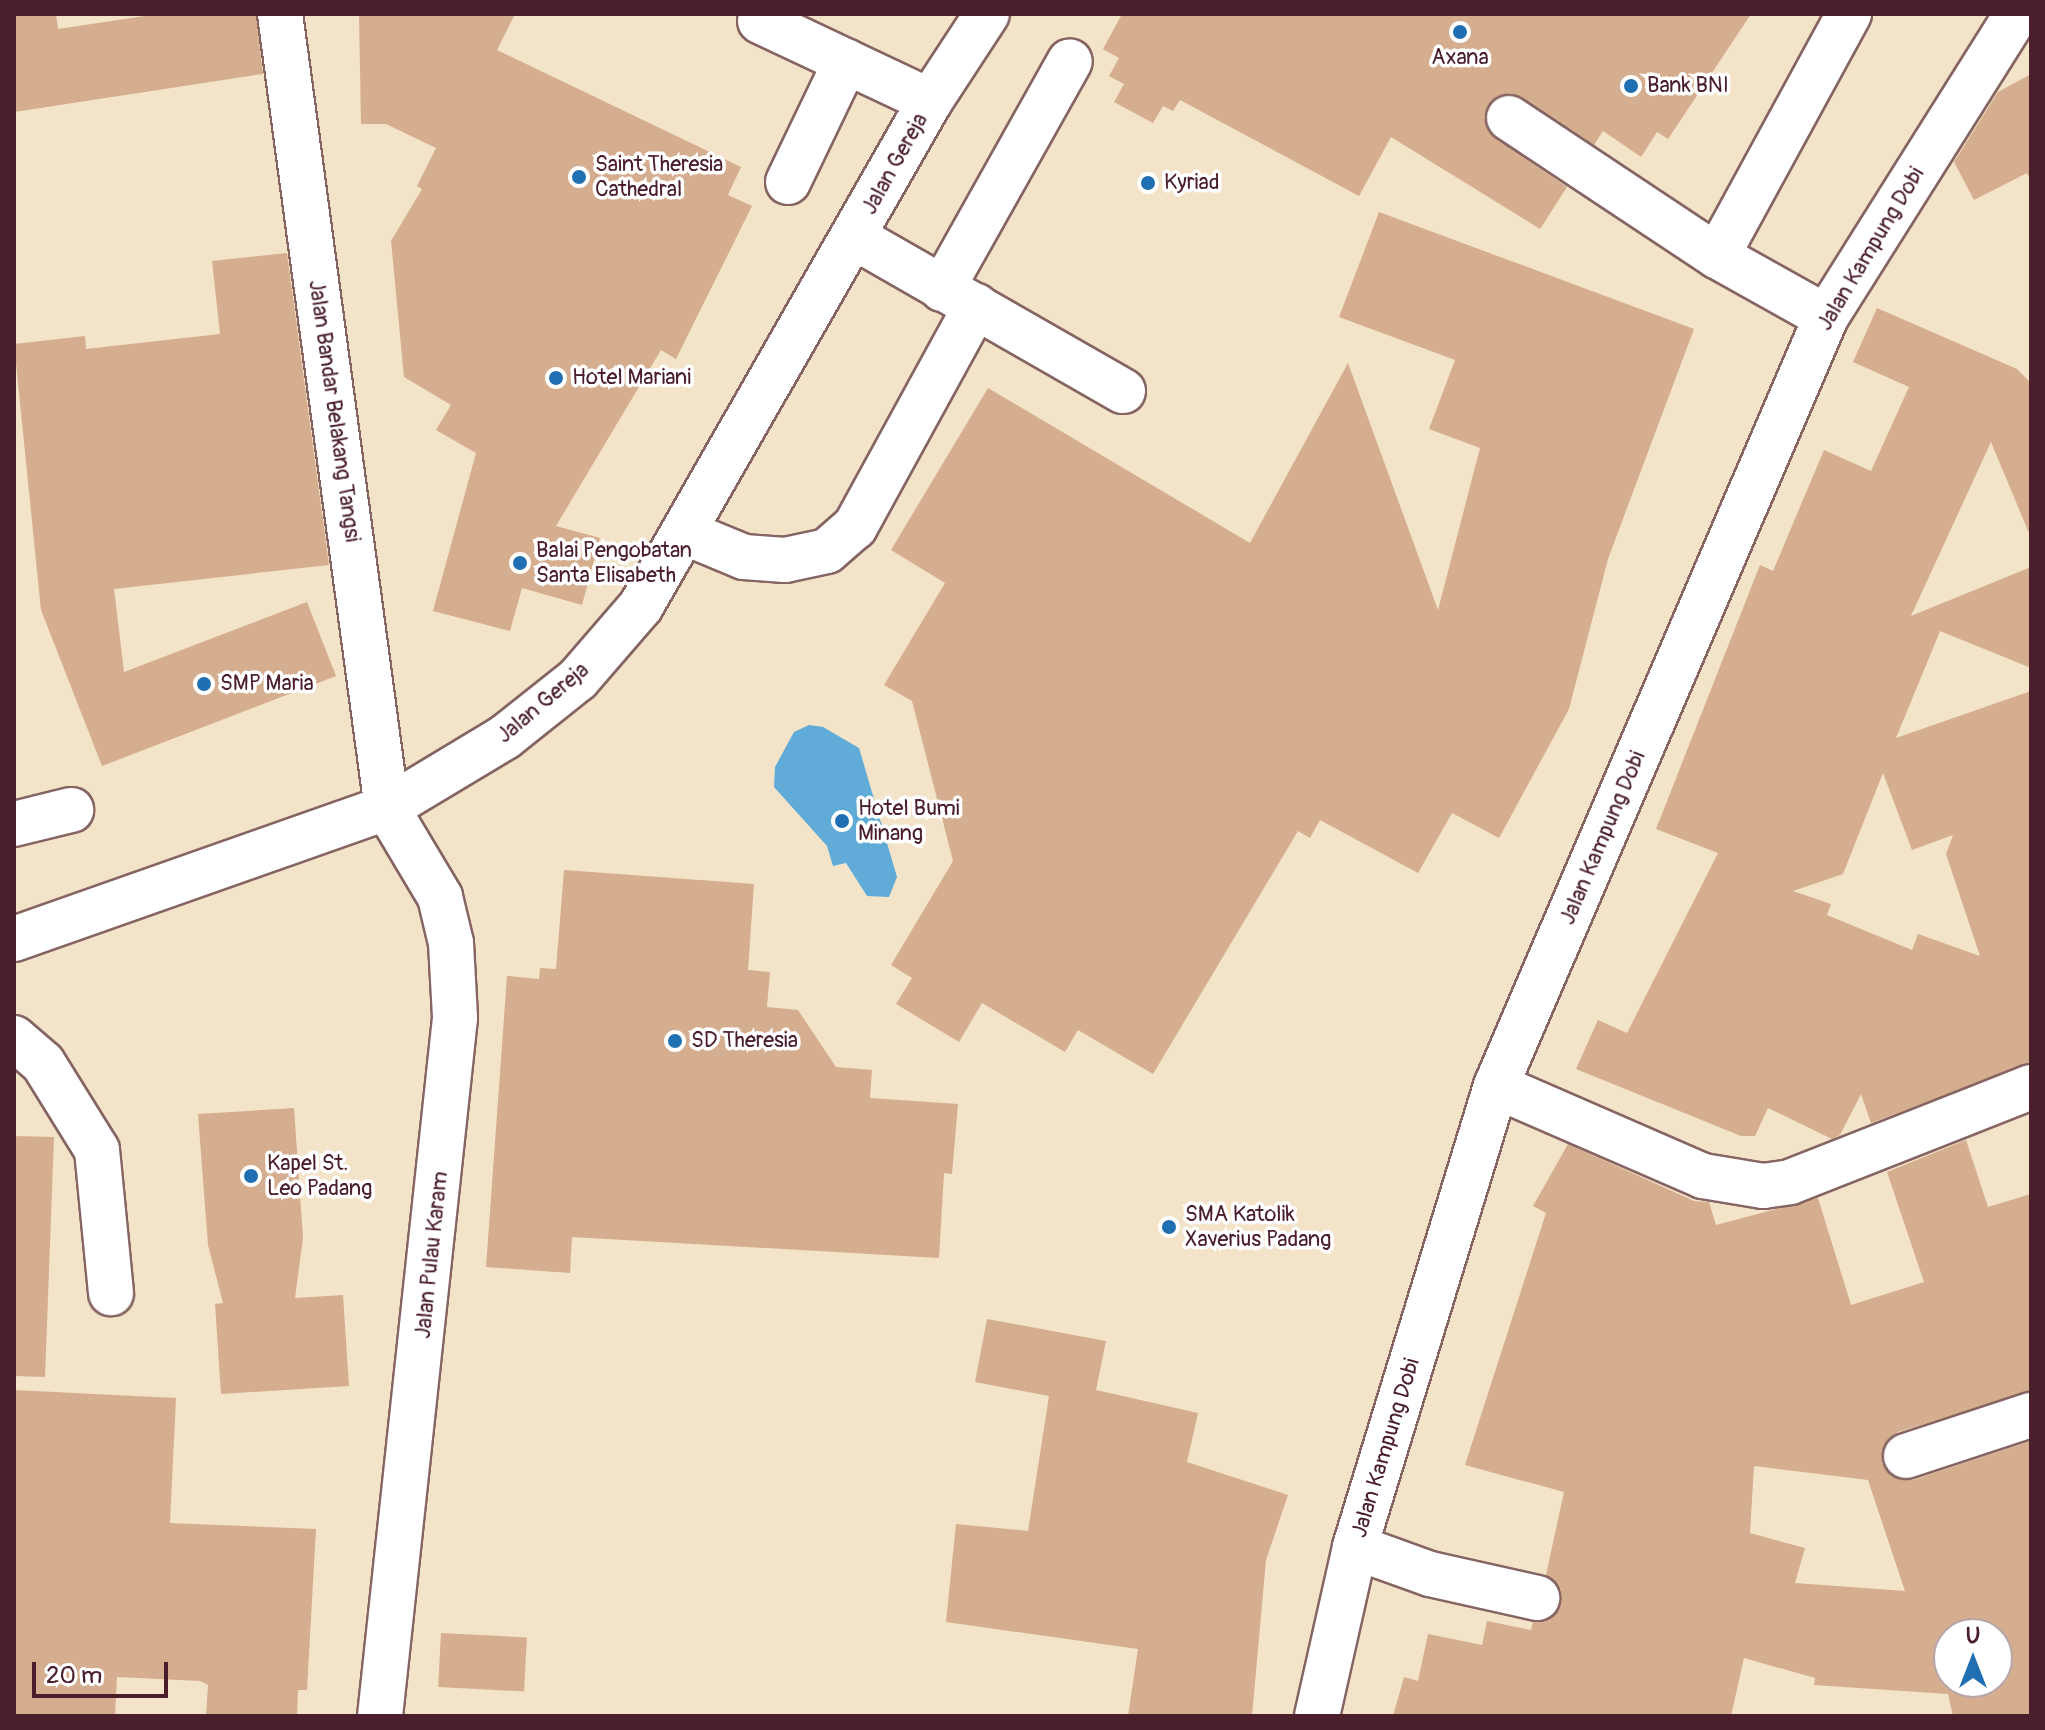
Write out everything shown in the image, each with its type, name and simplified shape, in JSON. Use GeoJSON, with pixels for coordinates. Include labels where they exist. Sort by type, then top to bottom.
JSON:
{"type":"FeatureCollection","features":[{"type":"Feature","properties":{"kind":"street","name":"Jalan Bandar Belakang Tangsi"},"geometry":{"type":"LineString","coordinates":[[280,14],[387,808]]}},
{"type":"Feature","properties":{"kind":"street","name":"Jalan Gereja"},"geometry":{"type":"LineString","coordinates":[[14,936],[387,808],[505,737],[578,679],[641,606],[686,533],[930,101],[987,14]]}},
{"type":"Feature","properties":{"kind":"street"},"geometry":{"type":"LineString","coordinates":[[1717,256],[1849,14]]}},
{"type":"Feature","properties":{"kind":"street","name":"Jalan Kampung Dobi"},"geometry":{"type":"LineString","coordinates":[[1317,1716],[1355,1547],[1496,1086],[1826,317],[2017,14]]}},
{"type":"Feature","properties":{"kind":"street"},"geometry":{"type":"LineString","coordinates":[[760,21],[930,101]]}},
{"type":"Feature","properties":{"kind":"street"},"geometry":{"type":"LineString","coordinates":[[788,182],[846,61]]}},
{"type":"Feature","properties":{"kind":"street"},"geometry":{"type":"LineString","coordinates":[[686,533],[744,557],[785,560],[827,551],[855,527],[1070,61]]}},
{"type":"Feature","properties":{"kind":"street"},"geometry":{"type":"LineString","coordinates":[[1509,118],[1717,256],[1826,317]]}},
{"type":"Feature","properties":{"kind":"street"},"geometry":{"type":"LineString","coordinates":[[854,237],[1123,391]]}},
{"type":"Feature","properties":{"kind":"street","name":"Jalan Pulau Karam"},"geometry":{"type":"LineString","coordinates":[[380,1716],[455,1018],[451,943],[440,897],[387,808]]}},
{"type":"Feature","properties":{"kind":"street"},"geometry":{"type":"LineString","coordinates":[[14,824],[71,810]]}},
{"type":"Feature","properties":{"kind":"street"},"geometry":{"type":"LineString","coordinates":[[14,1038],[43,1063],[97,1150],[111,1293]]}},
{"type":"Feature","properties":{"kind":"street"},"geometry":{"type":"LineString","coordinates":[[1496,1086],[1703,1176],[1763,1186],[1790,1182],[2031,1087]]}},
{"type":"Feature","properties":{"kind":"street"},"geometry":{"type":"LineString","coordinates":[[1906,1456],[2031,1415]]}},
{"type":"Feature","properties":{"kind":"street"},"geometry":{"type":"LineString","coordinates":[[1355,1547],[1430,1574],[1537,1598]]}},
{"type":"Feature","properties":{"kind":"water","name":"Hotel Bumi Minang"},"geometry":{"type":"Polygon","coordinates":[[[809,725],[823,727],[859,748],[897,877],[889,897],[867,896],[846,863],[833,866],[827,846],[774,787],[775,767],[794,732],[809,725]]]}},
{"type":"Feature","properties":{"kind":"building"},"geometry":{"type":"Polygon","coordinates":[[[14,14],[56,14],[58,29],[158,14],[256,14],[263,74],[14,112],[14,14]]]}},
{"type":"Feature","properties":{"kind":"building"},"geometry":{"type":"Polygon","coordinates":[[[359,14],[515,14],[497,50],[741,167],[728,195],[752,206],[676,359],[661,350],[556,526],[600,538],[582,605],[522,588],[510,631],[433,611],[476,453],[436,430],[451,405],[404,377],[391,241],[422,189],[417,186],[436,148],[386,124],[361,124],[359,14]]]}},
{"type":"Feature","properties":{"kind":"building"},"geometry":{"type":"Polygon","coordinates":[[[1122,14],[1751,14],[1668,139],[1657,132],[1641,157],[1603,131],[1594,145],[1522,97],[1510,93],[1489,104],[1484,117],[1495,138],[1567,187],[1540,229],[1391,137],[1359,196],[1180,100],[1173,111],[1163,106],[1153,123],[1114,102],[1124,84],[1109,76],[1119,58],[1103,49],[1122,14]]]}},
{"type":"Feature","properties":{"kind":"building"},"geometry":{"type":"Polygon","coordinates":[[[2031,74],[2031,182],[2027,173],[1974,200],[1954,162],[1998,92],[2031,74]]]}},
{"type":"Feature","properties":{"kind":"building"},"geometry":{"type":"Polygon","coordinates":[[[1379,212],[1694,329],[1608,559],[1569,709],[1499,838],[1452,813],[1418,873],[1320,820],[1310,838],[1298,831],[1153,1074],[1078,1030],[1065,1052],[982,1003],[959,1042],[896,1004],[912,978],[891,965],[953,861],[912,701],[884,685],[945,583],[891,550],[988,388],[1250,543],[1348,363],[1438,610],[1480,448],[1429,429],[1455,360],[1339,317],[1379,212]]]}},
{"type":"Feature","properties":{"kind":"building"},"geometry":{"type":"Polygon","coordinates":[[[287,253],[329,565],[114,589],[124,672],[307,602],[336,676],[102,766],[41,610],[14,344],[85,336],[86,349],[220,334],[212,261],[287,253]]]}},
{"type":"Feature","properties":{"kind":"building"},"geometry":{"type":"Polygon","coordinates":[[[1877,308],[2017,369],[2031,383],[2031,538],[1991,442],[1911,616],[2031,567],[2031,668],[1940,631],[1896,738],[2031,691],[2031,1063],[1871,1123],[1861,1094],[1840,1135],[1832,1139],[1768,1108],[1755,1136],[1741,1136],[1576,1069],[1598,1020],[1627,1033],[1718,853],[1656,829],[1760,565],[1773,571],[1824,450],[1871,471],[1909,387],[1853,362],[1877,308]],[[1883,773],[1843,874],[1793,891],[1831,904],[1827,915],[1912,950],[1918,934],[1980,956],[1946,854],[1953,835],[1912,850],[1883,773]]]}},
{"type":"Feature","properties":{"kind":"building"},"geometry":{"type":"Polygon","coordinates":[[[564,870],[754,884],[748,970],[770,972],[767,1007],[798,1010],[836,1067],[872,1070],[870,1098],[958,1104],[952,1174],[944,1173],[939,1258],[572,1237],[570,1273],[486,1267],[507,976],[539,979],[540,968],[556,969],[564,870]]]}},
{"type":"Feature","properties":{"kind":"building"},"geometry":{"type":"Polygon","coordinates":[[[294,1108],[303,1238],[295,1298],[343,1295],[349,1386],[221,1394],[215,1304],[223,1303],[208,1245],[198,1114],[294,1108]]]}},
{"type":"Feature","properties":{"kind":"building"},"geometry":{"type":"Polygon","coordinates":[[[14,1136],[54,1137],[45,1377],[14,1376],[14,1136]]]}},
{"type":"Feature","properties":{"kind":"building"},"geometry":{"type":"Polygon","coordinates":[[[1966,1140],[1988,1207],[2031,1194],[2031,1391],[1898,1432],[1887,1440],[1882,1463],[1890,1475],[1913,1480],[2031,1441],[2031,1716],[1953,1716],[1949,1698],[2013,1698],[2013,1618],[1933,1618],[1933,1693],[1814,1685],[1815,1678],[1744,1658],[1731,1716],[1393,1716],[1404,1677],[1418,1681],[1428,1634],[1482,1645],[1487,1621],[1531,1630],[1533,1622],[1555,1615],[1561,1604],[1561,1590],[1546,1575],[1564,1492],[1465,1465],[1546,1213],[1533,1206],[1568,1144],[1694,1201],[1709,1202],[1716,1225],[1818,1198],[1851,1305],[1924,1282],[1887,1172],[1966,1140]],[[1754,1466],[1750,1533],[1805,1548],[1795,1583],[1905,1591],[1868,1480],[1754,1466]]]}},
{"type":"Feature","properties":{"kind":"building"},"geometry":{"type":"Polygon","coordinates":[[[987,1319],[1106,1341],[1096,1390],[1198,1413],[1187,1462],[1288,1495],[1266,1560],[1252,1716],[1128,1716],[1138,1649],[946,1622],[956,1524],[1028,1531],[1049,1396],[975,1382],[987,1319]]]}},
{"type":"Feature","properties":{"kind":"building"},"geometry":{"type":"Polygon","coordinates":[[[14,1390],[176,1398],[170,1523],[316,1529],[307,1690],[298,1690],[297,1716],[206,1716],[208,1685],[200,1681],[117,1677],[115,1716],[14,1716],[14,1390]]]}},
{"type":"Feature","properties":{"kind":"building"},"geometry":{"type":"Polygon","coordinates":[[[441,1633],[527,1638],[524,1691],[438,1687],[441,1633]]]}},
{"type":"Feature","properties":{"kind":"place","name":"Axana"},"geometry":{"type":"Point","coordinates":[1460,32]}},
{"type":"Feature","properties":{"kind":"place","name":"Bank BNI"},"geometry":{"type":"Point","coordinates":[1631,86]}},
{"type":"Feature","properties":{"kind":"place","name":"Saint Theresia Cathedral"},"geometry":{"type":"Point","coordinates":[579,177]}},
{"type":"Feature","properties":{"kind":"place","name":"Kyriad"},"geometry":{"type":"Point","coordinates":[1148,183]}},
{"type":"Feature","properties":{"kind":"place","name":"Hotel Mariani"},"geometry":{"type":"Point","coordinates":[556,378]}},
{"type":"Feature","properties":{"kind":"place","name":"Balai Pengobatan Santa Elisabeth"},"geometry":{"type":"Point","coordinates":[520,563]}},
{"type":"Feature","properties":{"kind":"place","name":"SMP Maria"},"geometry":{"type":"Point","coordinates":[204,684]}},
{"type":"Feature","properties":{"kind":"place","name":"Hotel Bumi Minang"},"geometry":{"type":"Point","coordinates":[842,821]}},
{"type":"Feature","properties":{"kind":"place","name":"SD Theresia"},"geometry":{"type":"Point","coordinates":[675,1041]}},
{"type":"Feature","properties":{"kind":"place","name":"Kapel St. Leo Padang"},"geometry":{"type":"Point","coordinates":[251,1176]}},
{"type":"Feature","properties":{"kind":"place","name":"SMA Katolik Xaverius Padang"},"geometry":{"type":"Point","coordinates":[1169,1227]}}]}
